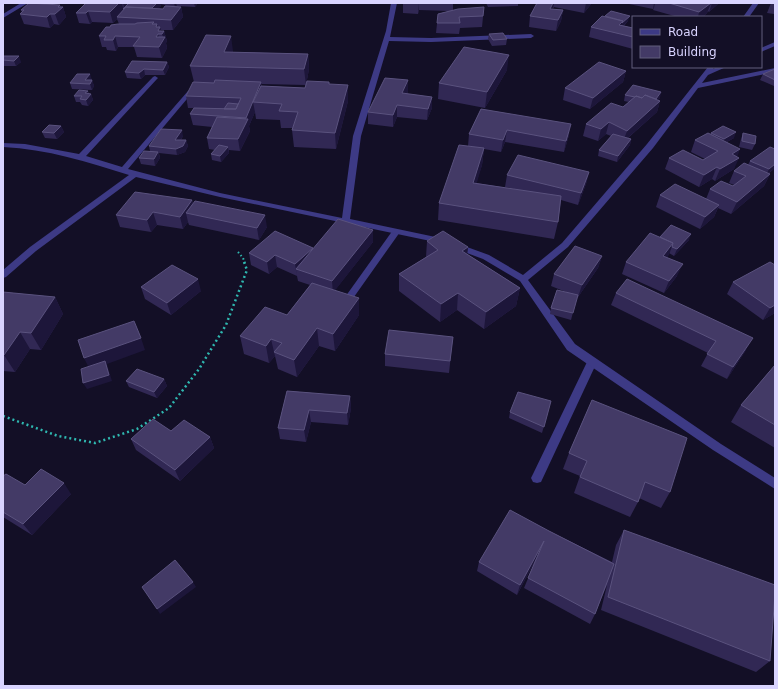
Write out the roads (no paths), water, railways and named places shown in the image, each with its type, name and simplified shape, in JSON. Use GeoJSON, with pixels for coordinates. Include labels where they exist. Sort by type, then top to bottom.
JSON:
{"type":"FeatureCollection","features":[{"type":"Feature","properties":{"kind":"street"},"geometry":{"type":"LineString","coordinates":[[3,16],[24,3]]}},
{"type":"Feature","properties":{"kind":"street"},"geometry":{"type":"LineString","coordinates":[[346,221],[357,136],[387,39],[394,3]]}},
{"type":"Feature","properties":{"kind":"street"},"geometry":{"type":"LineString","coordinates":[[747,16],[756,3]]}},
{"type":"Feature","properties":{"kind":"street"},"geometry":{"type":"LineString","coordinates":[[387,39],[431,40],[531,36]]}},
{"type":"Feature","properties":{"kind":"street"},"geometry":{"type":"LineString","coordinates":[[762,50],[775,44]]}},
{"type":"Feature","properties":{"kind":"street"},"geometry":{"type":"LineString","coordinates":[[523,279],[565,245],[650,146],[709,70]]}},
{"type":"Feature","properties":{"kind":"street"},"geometry":{"type":"LineString","coordinates":[[697,86],[775,70]]}},
{"type":"Feature","properties":{"kind":"street"},"geometry":{"type":"LineString","coordinates":[[81,157],[155,78]]}},
{"type":"Feature","properties":{"kind":"street"},"geometry":{"type":"LineString","coordinates":[[123,171],[190,92]]}},
{"type":"Feature","properties":{"kind":"street"},"geometry":{"type":"LineString","coordinates":[[3,144],[25,146],[81,157],[123,171],[220,195],[442,242],[486,257],[523,279],[571,347],[775,484]]}},
{"type":"Feature","properties":{"kind":"street"},"geometry":{"type":"LineString","coordinates":[[3,275],[34,249],[136,174]]}},
{"type":"Feature","properties":{"kind":"street"},"geometry":{"type":"LineString","coordinates":[[346,302],[396,232]]}},
{"type":"Feature","properties":{"kind":"street"},"geometry":{"type":"LineString","coordinates":[[537,478],[592,362]]}}]}
